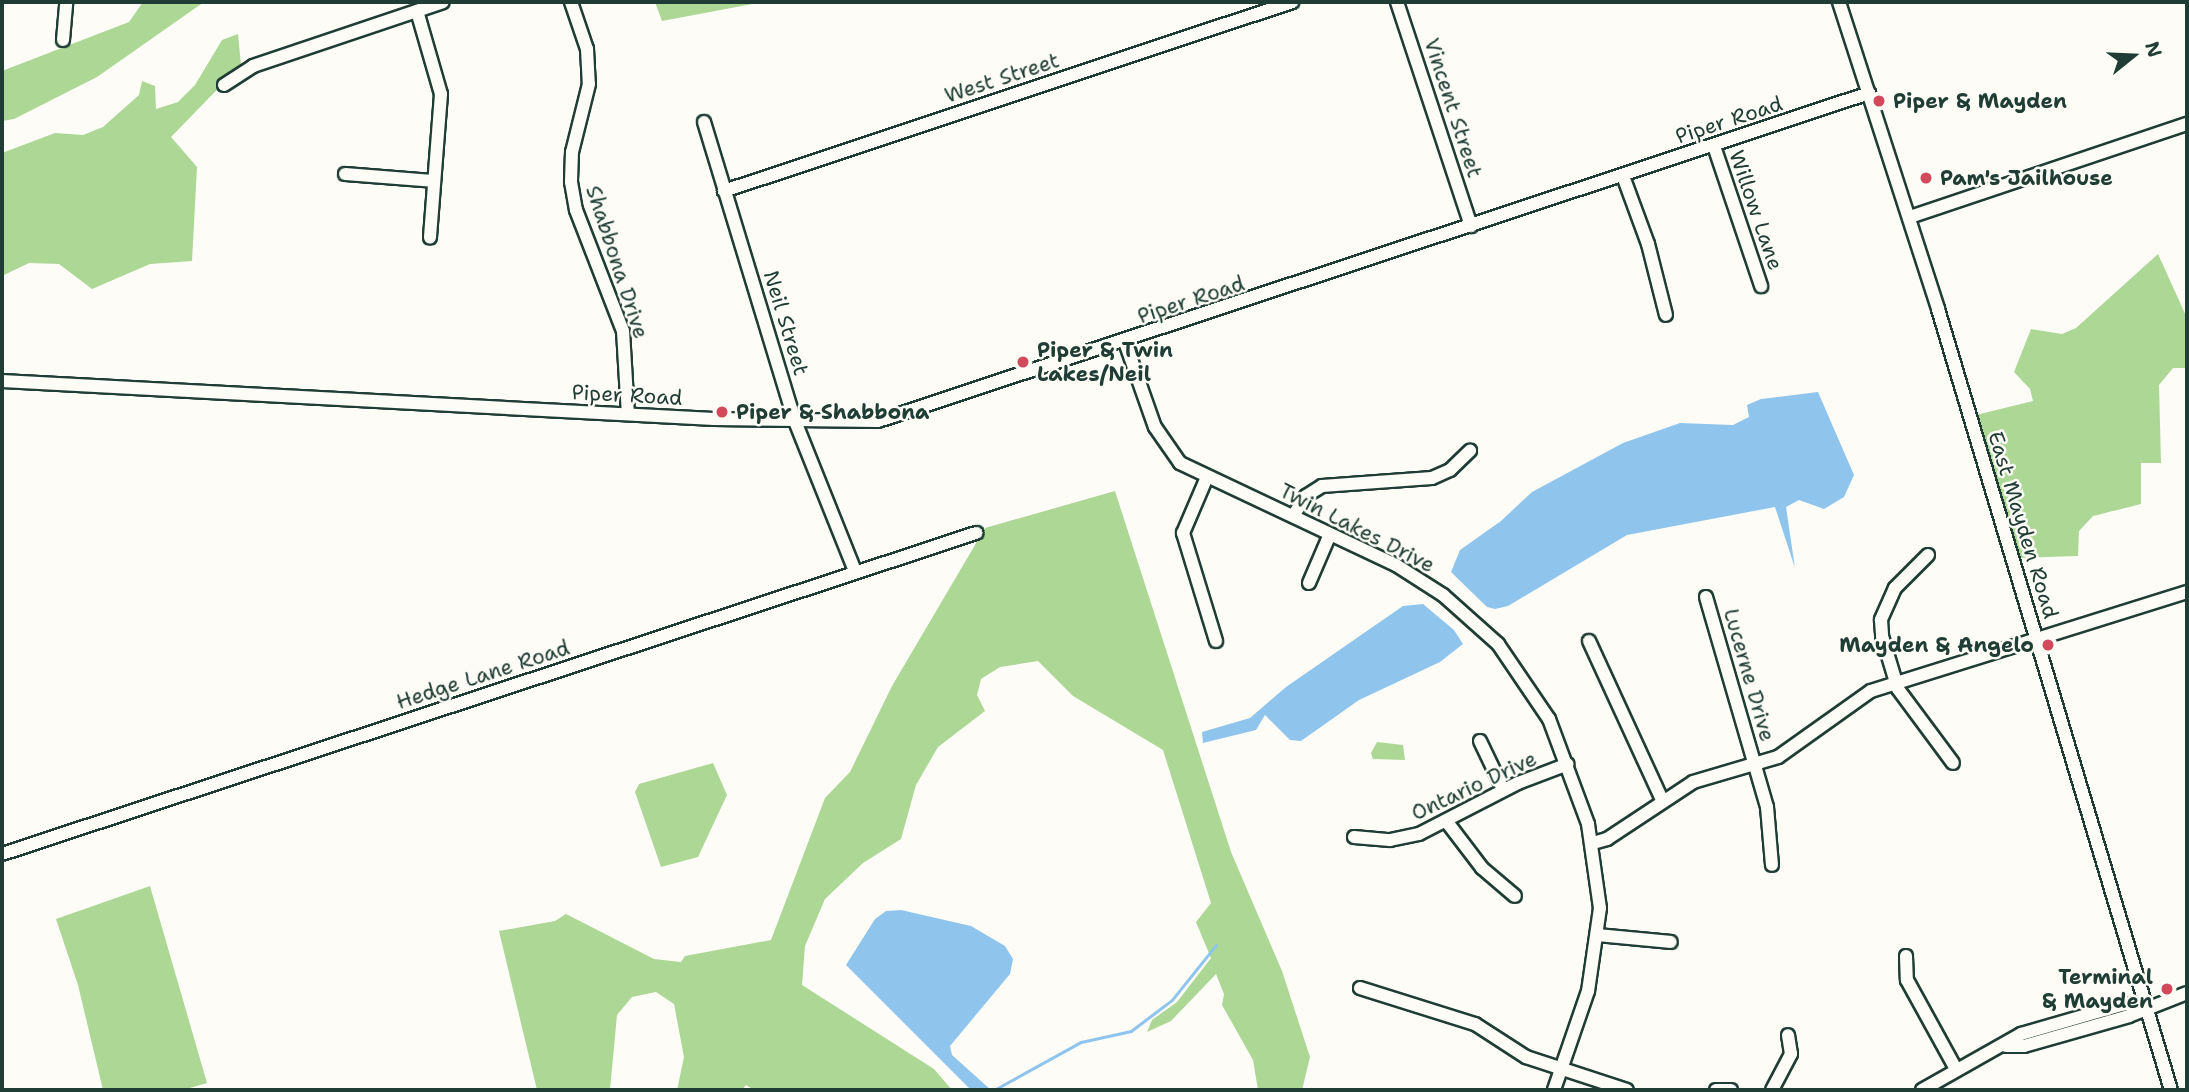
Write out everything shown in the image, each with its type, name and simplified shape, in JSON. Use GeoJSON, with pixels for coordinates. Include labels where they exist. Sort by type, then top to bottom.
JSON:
{"type":"FeatureCollection","features":[{"type":"Feature","properties":{"kind":"street"},"geometry":{"type":"LineString","coordinates":[[63,40],[66,2]]}},
{"type":"Feature","properties":{"kind":"street"},"geometry":{"type":"LineString","coordinates":[[224,85],[253,66],[443,2]]}},
{"type":"Feature","properties":{"kind":"street","name":"Shabbona Drive"},"geometry":{"type":"LineString","coordinates":[[571,2],[587,49],[589,84],[572,152],[572,189],[580,223],[623,331],[628,414]]}},
{"type":"Feature","properties":{"kind":"street","name":"West Street"},"geometry":{"type":"LineString","coordinates":[[724,191],[1292,2]]}},
{"type":"Feature","properties":{"kind":"street","name":"Vincent Street"},"geometry":{"type":"LineString","coordinates":[[1397,2],[1471,226]]}},
{"type":"Feature","properties":{"kind":"street","name":"East Mayden Road"},"geometry":{"type":"LineString","coordinates":[[1839,2],[1910,217],[2171,1090]]}},
{"type":"Feature","properties":{"kind":"street"},"geometry":{"type":"LineString","coordinates":[[416,11],[441,94],[430,238]]}},
{"type":"Feature","properties":{"kind":"street","name":"Piper Road"},"geometry":{"type":"LineString","coordinates":[[2,381],[794,421],[894,418],[1869,93]]}},
{"type":"Feature","properties":{"kind":"street","name":"Neil Street"},"geometry":{"type":"LineString","coordinates":[[704,122],[779,356],[794,421],[855,571]]}},
{"type":"Feature","properties":{"kind":"street"},"geometry":{"type":"LineString","coordinates":[[1910,217],[2187,124]]}},
{"type":"Feature","properties":{"kind":"street","name":"Willow Lane"},"geometry":{"type":"LineString","coordinates":[[1714,146],[1761,286]]}},
{"type":"Feature","properties":{"kind":"street"},"geometry":{"type":"LineString","coordinates":[[345,174],[433,181]]}},
{"type":"Feature","properties":{"kind":"street"},"geometry":{"type":"LineString","coordinates":[[1623,176],[1648,244],[1666,315]]}},
{"type":"Feature","properties":{"kind":"street","name":"Twin Lakes Drive"},"geometry":{"type":"LineString","coordinates":[[1125,342],[1164,445],[1180,463],[1409,572],[1478,624],[1529,685],[1568,764],[1593,843],[1599,885],[1598,936],[1588,991],[1554,1090]]}},
{"type":"Feature","properties":{"kind":"street"},"geometry":{"type":"LineString","coordinates":[[1293,516],[1306,496],[1322,486],[1432,478],[1450,470],[1470,452]]}},
{"type":"Feature","properties":{"kind":"street"},"geometry":{"type":"LineString","coordinates":[[1207,477],[1179,528],[1216,641]]}},
{"type":"Feature","properties":{"kind":"street","name":"Hedge Lane Road"},"geometry":{"type":"LineString","coordinates":[[2,854],[976,533]]}},
{"type":"Feature","properties":{"kind":"street"},"geometry":{"type":"LineString","coordinates":[[1309,583],[1330,534]]}},
{"type":"Feature","properties":{"kind":"street"},"geometry":{"type":"LineString","coordinates":[[1928,555],[1895,588],[1881,620],[1894,682],[1934,743],[1953,763]]}},
{"type":"Feature","properties":{"kind":"street"},"geometry":{"type":"LineString","coordinates":[[1593,843],[1607,839],[1662,800],[1693,782],[1756,765],[1800,744],[1862,695],[1894,682],[2038,641],[2187,592]]}},
{"type":"Feature","properties":{"kind":"street","name":"Lucerne Drive"},"geometry":{"type":"LineString","coordinates":[[1706,597],[1767,807],[1772,865]]}},
{"type":"Feature","properties":{"kind":"street"},"geometry":{"type":"LineString","coordinates":[[1589,640],[1662,800]]}},
{"type":"Feature","properties":{"kind":"street"},"geometry":{"type":"LineString","coordinates":[[1480,741],[1503,789]]}},
{"type":"Feature","properties":{"kind":"street","name":"Ontario Drive"},"geometry":{"type":"LineString","coordinates":[[1354,836],[1406,838],[1447,822],[1503,789],[1568,764]]}},
{"type":"Feature","properties":{"kind":"street"},"geometry":{"type":"LineString","coordinates":[[1447,822],[1482,868],[1515,896]]}},
{"type":"Feature","properties":{"kind":"street"},"geometry":{"type":"LineString","coordinates":[[1598,936],[1671,942]]}},
{"type":"Feature","properties":{"kind":"street"},"geometry":{"type":"LineString","coordinates":[[1906,956],[1906,980],[1956,1069]]}},
{"type":"Feature","properties":{"kind":"street"},"geometry":{"type":"LineString","coordinates":[[1360,988],[1475,1024],[1526,1057],[1627,1090]]}},
{"type":"Feature","properties":{"kind":"street"},"geometry":{"type":"LineString","coordinates":[[1922,1090],[1956,1069],[2006,1046],[2024,1046],[2129,1016],[2146,1006],[2187,993]]}},
{"type":"Feature","properties":{"kind":"street"},"geometry":{"type":"LineString","coordinates":[[1772,1090],[1791,1054],[1788,1035]]}},
{"type":"Feature","properties":{"kind":"street"},"geometry":{"type":"LineString","coordinates":[[1716,1090],[1731,1090]]}},
{"type":"Feature","properties":{"kind":"green space"},"geometry":{"type":"Polygon","coordinates":[[[143,2],[204,2],[97,77],[14,119],[2,121],[2,71],[129,22],[143,2]]]}},
{"type":"Feature","properties":{"kind":"green space"},"geometry":{"type":"Polygon","coordinates":[[[655,2],[763,2],[662,21],[655,2]]]}},
{"type":"Feature","properties":{"kind":"green space"},"geometry":{"type":"Polygon","coordinates":[[[238,34],[241,65],[171,137],[197,167],[192,261],[150,264],[92,289],[59,264],[29,263],[2,276],[2,153],[55,133],[83,135],[103,127],[139,95],[142,81],[155,86],[156,109],[178,102],[195,85],[222,40],[238,34]]]}},
{"type":"Feature","properties":{"kind":"green space"},"geometry":{"type":"Polygon","coordinates":[[[2158,254],[2187,318],[2187,368],[2173,368],[2159,385],[2161,463],[2141,463],[2141,504],[2093,516],[2079,531],[2078,556],[2017,558],[1976,415],[2033,401],[2030,389],[2014,372],[2031,329],[2062,334],[2076,328],[2158,254]]]}},
{"type":"Feature","properties":{"kind":"green space"},"geometry":{"type":"Polygon","coordinates":[[[1115,491],[1231,852],[1282,971],[1310,1057],[1302,1090],[1258,1090],[1253,1060],[1222,1005],[1224,994],[1216,974],[1171,1021],[1147,1032],[1152,1020],[1177,1002],[1211,958],[1196,922],[1211,903],[1163,750],[1073,696],[1038,661],[1000,667],[981,679],[977,695],[985,711],[938,747],[916,785],[901,839],[863,863],[825,899],[805,946],[802,985],[934,1069],[952,1090],[754,1090],[746,1085],[742,1090],[677,1090],[684,1057],[674,1004],[656,992],[632,997],[617,1015],[610,1090],[537,1090],[499,931],[555,921],[566,914],[654,959],[681,962],[685,956],[771,940],[825,798],[850,772],[892,686],[985,528],[1115,491]]]}},
{"type":"Feature","properties":{"kind":"green space"},"geometry":{"type":"Polygon","coordinates":[[[1377,742],[1403,745],[1405,760],[1373,759],[1371,753],[1377,742]]]}},
{"type":"Feature","properties":{"kind":"green space"},"geometry":{"type":"Polygon","coordinates":[[[713,763],[727,795],[698,857],[661,867],[635,792],[639,784],[713,763]]]}},
{"type":"Feature","properties":{"kind":"green space"},"geometry":{"type":"Polygon","coordinates":[[[150,886],[207,1083],[183,1090],[103,1090],[78,985],[56,919],[150,886]]]}},
{"type":"Feature","properties":{"kind":"water"},"geometry":{"type":"Polygon","coordinates":[[[1818,392],[1854,475],[1844,497],[1824,509],[1799,500],[1786,507],[1795,568],[1775,507],[1627,535],[1508,606],[1495,609],[1487,607],[1451,572],[1460,550],[1501,521],[1532,492],[1623,443],[1680,423],[1733,425],[1749,417],[1747,405],[1761,399],[1818,392]]]}},
{"type":"Feature","properties":{"kind":"water"},"geometry":{"type":"Polygon","coordinates":[[[1423,604],[1454,630],[1463,644],[1440,662],[1359,700],[1301,741],[1290,740],[1265,715],[1256,730],[1203,743],[1202,732],[1250,718],[1286,687],[1403,606],[1423,604]]]}},
{"type":"Feature","properties":{"kind":"water"},"geometry":{"type":"Polygon","coordinates":[[[901,910],[971,926],[1005,946],[1013,959],[1010,974],[950,1046],[952,1055],[991,1090],[971,1090],[846,965],[875,919],[886,911],[901,910]]]}},
{"type":"Feature","properties":{"kind":"waterway"},"geometry":{"type":"LineString","coordinates":[[994,1090],[1081,1042],[1131,1031],[1172,1000],[1216,945]]}},
{"type":"Feature","properties":{"kind":"place","name":"Piper & Mayden"},"geometry":{"type":"Point","coordinates":[1879,101]}},
{"type":"Feature","properties":{"kind":"place","name":"Pam's Jailhouse"},"geometry":{"type":"Point","coordinates":[1926,178]}},
{"type":"Feature","properties":{"kind":"place","name":"Piper & Twin Lakes/Neil"},"geometry":{"type":"Point","coordinates":[1023,362]}},
{"type":"Feature","properties":{"kind":"place","name":"Piper & Shabbona"},"geometry":{"type":"Point","coordinates":[722,412]}},
{"type":"Feature","properties":{"kind":"place","name":"Mayden & Angelo"},"geometry":{"type":"Point","coordinates":[2048,645]}},
{"type":"Feature","properties":{"kind":"place","name":"Terminal & Mayden"},"geometry":{"type":"Point","coordinates":[2167,989]}}]}
